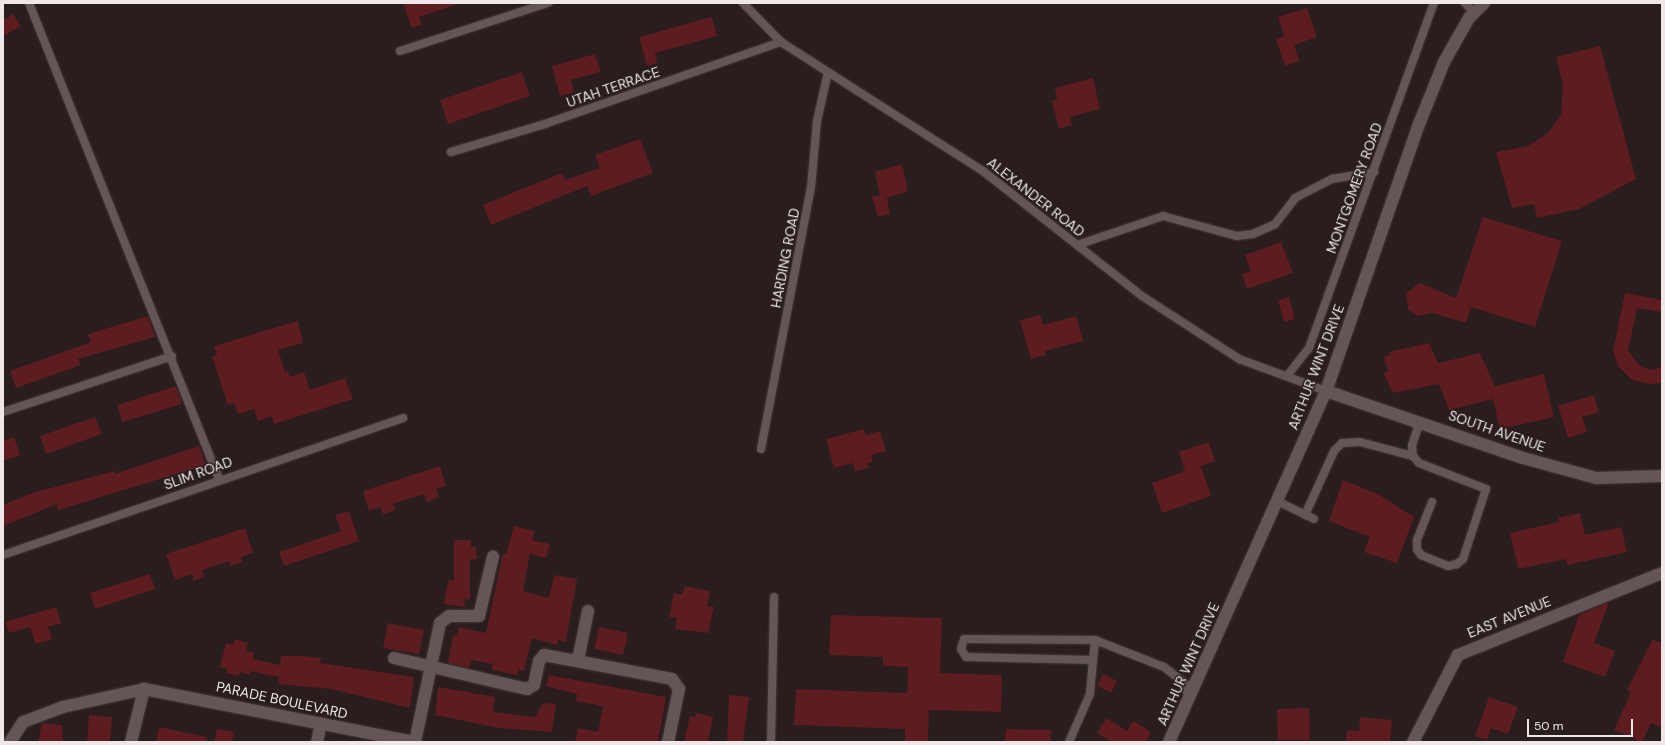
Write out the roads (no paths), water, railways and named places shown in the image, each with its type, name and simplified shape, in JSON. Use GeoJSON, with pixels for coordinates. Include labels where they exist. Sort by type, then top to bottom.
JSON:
{"type":"FeatureCollection","features":[{"type":"Feature","properties":{"kind":"street","name":"ARTHUR WINT DRIVE"},"geometry":{"type":"LineString","coordinates":[[1169,742],[1326,390],[1419,124],[1444,62],[1474,13],[1484,3]]}},
{"type":"Feature","properties":{"kind":"street","name":"SOUTH AVENUE"},"geometry":{"type":"LineString","coordinates":[[1326,390],[1420,421],[1523,458],[1596,478],[1662,476]]}},
{"type":"Feature","properties":{"kind":"street"},"geometry":{"type":"LineString","coordinates":[[415,742],[444,618],[474,618],[480,613],[493,557]]}},
{"type":"Feature","properties":{"kind":"street","name":"EAST AVENUE"},"geometry":{"type":"LineString","coordinates":[[1413,742],[1458,655],[1662,572]]}},
{"type":"Feature","properties":{"kind":"street"},"geometry":{"type":"LineString","coordinates":[[578,660],[588,611]]}},
{"type":"Feature","properties":{"kind":"street"},"geometry":{"type":"LineString","coordinates":[[394,658],[529,689],[534,685],[542,656],[578,660],[676,682],[679,689],[668,742]]}},
{"type":"Feature","properties":{"kind":"street"},"geometry":{"type":"LineString","coordinates":[[10,742],[23,722],[63,707],[144,689],[131,742]]}},
{"type":"Feature","properties":{"kind":"street","name":"PARADE BOULEVARD"},"geometry":{"type":"LineString","coordinates":[[144,689],[415,742]]}},
{"type":"Feature","properties":{"kind":"street"},"geometry":{"type":"LineString","coordinates":[[317,742],[320,723]]}},
{"type":"Feature","properties":{"kind":"lane"},"geometry":{"type":"LineString","coordinates":[[29,3],[172,356],[219,479]]}},
{"type":"Feature","properties":{"kind":"lane"},"geometry":{"type":"LineString","coordinates":[[400,51],[548,3]]}},
{"type":"Feature","properties":{"kind":"lane","name":"ALEXANDER ROAD"},"geometry":{"type":"LineString","coordinates":[[743,3],[781,42],[983,171],[1142,296],[1240,359],[1326,390]]}},
{"type":"Feature","properties":{"kind":"lane","name":"MONTGOMERY ROAD"},"geometry":{"type":"LineString","coordinates":[[1287,376],[1309,348],[1434,3]]}},
{"type":"Feature","properties":{"kind":"lane"},"geometry":{"type":"LineString","coordinates":[[1465,3],[1474,13]]}},
{"type":"Feature","properties":{"kind":"lane","name":"UTAH TERRACE"},"geometry":{"type":"LineString","coordinates":[[451,152],[545,124],[781,42]]}},
{"type":"Feature","properties":{"kind":"lane","name":"HARDING ROAD"},"geometry":{"type":"LineString","coordinates":[[761,449],[811,188],[817,121],[828,72]]}},
{"type":"Feature","properties":{"kind":"lane"},"geometry":{"type":"LineString","coordinates":[[1077,245],[1163,216],[1237,236],[1253,234],[1275,224],[1295,198],[1332,179],[1374,172]]}},
{"type":"Feature","properties":{"kind":"lane"},"geometry":{"type":"LineString","coordinates":[[3,412],[172,356]]}},
{"type":"Feature","properties":{"kind":"lane","name":"SLIM ROAD"},"geometry":{"type":"LineString","coordinates":[[3,555],[219,479],[403,418]]}},
{"type":"Feature","properties":{"kind":"lane"},"geometry":{"type":"LineString","coordinates":[[1413,456],[1420,421]]}},
{"type":"Feature","properties":{"kind":"lane"},"geometry":{"type":"LineString","coordinates":[[1305,515],[1334,451],[1342,443],[1360,442],[1413,456],[1419,463],[1486,489],[1463,559],[1457,564],[1448,566],[1421,555],[1417,549],[1417,540],[1432,502]]}},
{"type":"Feature","properties":{"kind":"lane"},"geometry":{"type":"LineString","coordinates":[[1277,501],[1314,519]]}},
{"type":"Feature","properties":{"kind":"lane"},"geometry":{"type":"LineString","coordinates":[[771,742],[774,597]]}},
{"type":"Feature","properties":{"kind":"lane"},"geometry":{"type":"LineString","coordinates":[[1093,660],[983,659],[966,657],[961,649],[964,639],[976,638],[1095,640],[1164,667],[1186,684],[1188,701]]}},
{"type":"Feature","properties":{"kind":"lane"},"geometry":{"type":"LineString","coordinates":[[1069,742],[1090,694],[1095,640]]}}]}
